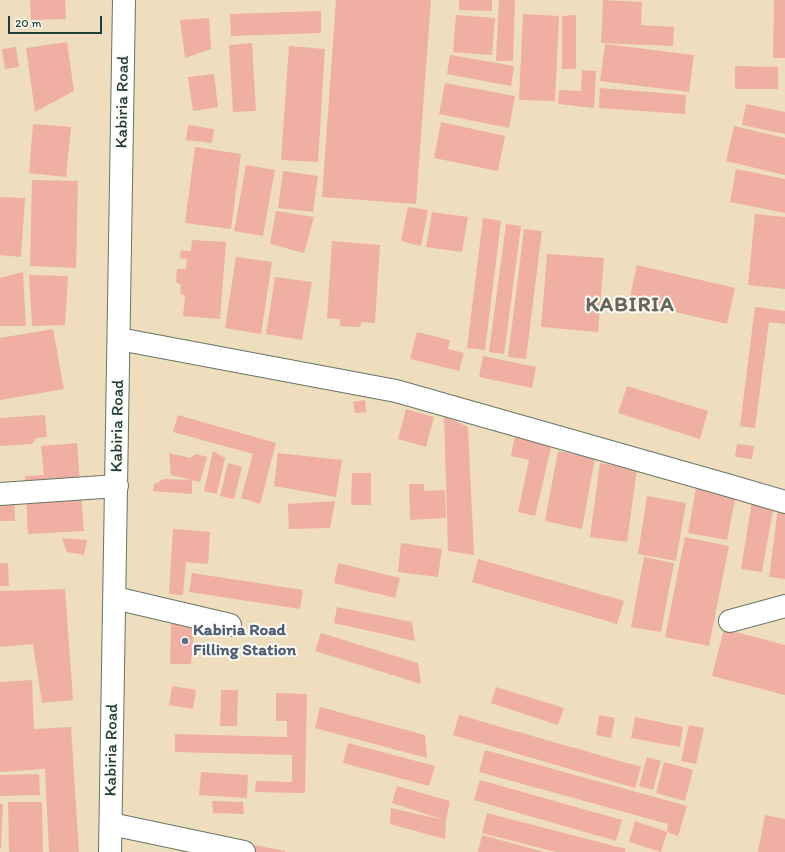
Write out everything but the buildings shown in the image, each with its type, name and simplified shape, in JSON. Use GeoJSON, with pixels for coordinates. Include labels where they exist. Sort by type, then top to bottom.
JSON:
{"type":"FeatureCollection","features":[{"type":"Feature","properties":{"kind":"street","name":"Kabiria Road"},"geometry":{"type":"LineString","coordinates":[[110,852],[124,0]]}},
{"type":"Feature","properties":{"kind":"street"},"geometry":{"type":"LineString","coordinates":[[119,339],[396,391],[785,502]]}},
{"type":"Feature","properties":{"kind":"street"},"geometry":{"type":"LineString","coordinates":[[0,494],[117,486]]}},
{"type":"Feature","properties":{"kind":"street"},"geometry":{"type":"LineString","coordinates":[[115,598],[230,625]]}},
{"type":"Feature","properties":{"kind":"street"},"geometry":{"type":"LineString","coordinates":[[730,621],[785,606]]}},
{"type":"Feature","properties":{"kind":"street"},"geometry":{"type":"LineString","coordinates":[[111,824],[244,852]]}},
{"type":"Feature","properties":{"kind":"place","name":"Kabiria Road Filling Station"},"geometry":{"type":"Point","coordinates":[185,641]}},
{"type":"Feature","properties":{"kind":"district","name":"KABIRIA"},"geometry":{"type":"Point","coordinates":[630,306]}}]}
